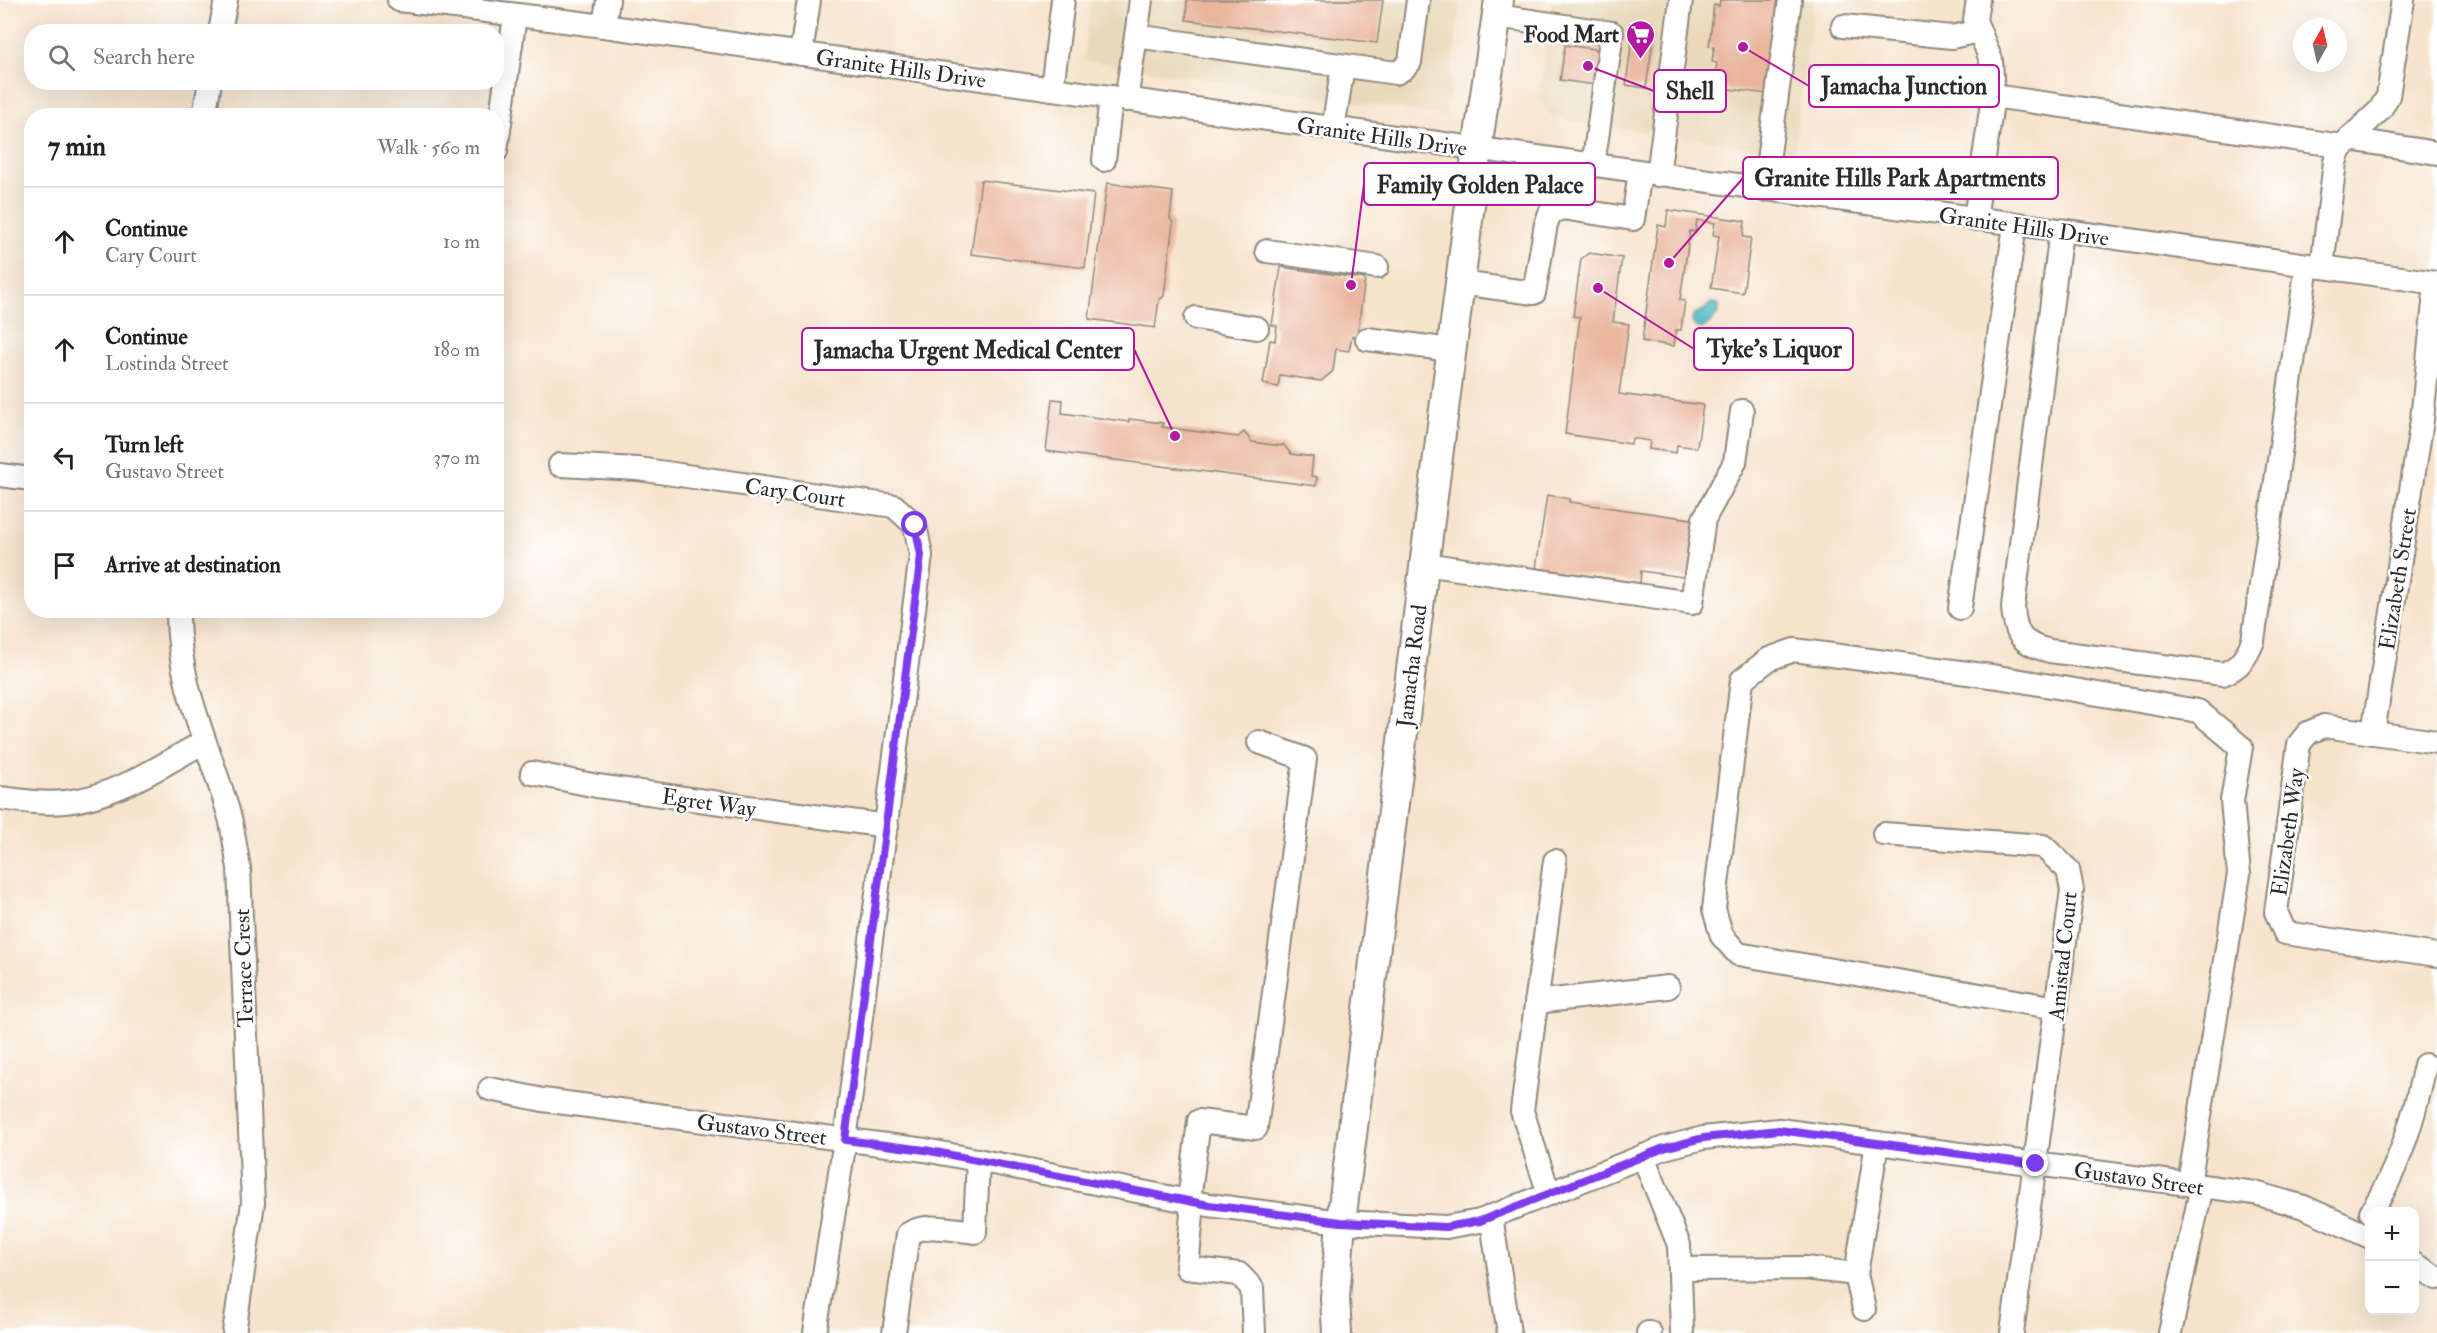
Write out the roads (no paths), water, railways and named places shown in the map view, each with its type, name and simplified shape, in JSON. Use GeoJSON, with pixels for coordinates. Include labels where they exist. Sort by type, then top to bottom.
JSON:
{"type":"FeatureCollection","features":[{"type":"Feature","properties":{"kind":"main road","name":"Jamacha Road"},"geometry":{"type":"LineString","coordinates":[[1337,1333],[1335,1298],[1341,1222],[1451,350],[1498,8]]}},
{"type":"Feature","properties":{"kind":"street"},"geometry":{"type":"LineString","coordinates":[[222,24],[226,0]]}},
{"type":"Feature","properties":{"kind":"street","name":"Granite Hills Drive"},"geometry":{"type":"LineString","coordinates":[[399,0],[604,26],[2437,283]]}},
{"type":"Feature","properties":{"kind":"street"},"geometry":{"type":"LineString","coordinates":[[604,26],[608,0]]}},
{"type":"Feature","properties":{"kind":"street"},"geometry":{"type":"LineString","coordinates":[[801,54],[809,0]]}},
{"type":"Feature","properties":{"kind":"street"},"geometry":{"type":"LineString","coordinates":[[1052,89],[1063,0]]}},
{"type":"Feature","properties":{"kind":"street"},"geometry":{"type":"LineString","coordinates":[[1104,160],[1136,36],[1141,0]]}},
{"type":"Feature","properties":{"kind":"street"},"geometry":{"type":"LineString","coordinates":[[1136,36],[1390,72],[1403,69],[1410,62],[1418,0]]}},
{"type":"Feature","properties":{"kind":"street"},"geometry":{"type":"LineString","coordinates":[[1460,283],[1534,293],[1546,224],[1550,213],[1562,208],[1634,219],[1649,173],[1681,0]]}},
{"type":"Feature","properties":{"kind":"street"},"geometry":{"type":"LineString","coordinates":[[1764,190],[1790,0]]}},
{"type":"Feature","properties":{"kind":"street"},"geometry":{"type":"LineString","coordinates":[[1975,219],[1993,96],[1991,60],[1977,31],[1975,21],[1978,0]]}},
{"type":"Feature","properties":{"kind":"street"},"geometry":{"type":"LineString","coordinates":[[2061,231],[2013,607],[2014,622],[2018,633],[2026,642],[2037,648],[2223,674],[2240,665],[2247,656],[2253,641],[2314,266],[2335,162],[2346,142],[2380,110],[2388,96],[2403,0]]}},
{"type":"Feature","properties":{"kind":"street"},"geometry":{"type":"LineString","coordinates":[[1498,8],[1612,33],[1593,166]]}},
{"type":"Feature","properties":{"kind":"street"},"geometry":{"type":"LineString","coordinates":[[502,108],[515,15]]}},
{"type":"Feature","properties":{"kind":"street"},"geometry":{"type":"LineString","coordinates":[[1844,26],[1952,37],[1977,31]]}},
{"type":"Feature","properties":{"kind":"street"},"geometry":{"type":"LineString","coordinates":[[1333,129],[1342,66]]}},
{"type":"Feature","properties":{"kind":"street"},"geometry":{"type":"LineString","coordinates":[[205,108],[209,90]]}},
{"type":"Feature","properties":{"kind":"street"},"geometry":{"type":"LineString","coordinates":[[1993,96],[2437,153]]}},
{"type":"Feature","properties":{"kind":"street"},"geometry":{"type":"LineString","coordinates":[[1960,608],[2015,225]]}},
{"type":"Feature","properties":{"kind":"street"},"geometry":{"type":"LineString","coordinates":[[1267,251],[1377,267]]}},
{"type":"Feature","properties":{"kind":"street","name":"Elizabeth Street"},"geometry":{"type":"LineString","coordinates":[[2373,733],[2429,421],[2437,283]]}},
{"type":"Feature","properties":{"kind":"street"},"geometry":{"type":"LineString","coordinates":[[1196,318],[1257,328]]}},
{"type":"Feature","properties":{"kind":"street"},"geometry":{"type":"LineString","coordinates":[[1367,339],[1451,350]]}},
{"type":"Feature","properties":{"kind":"street"},"geometry":{"type":"LineString","coordinates":[[1424,564],[1692,603],[1704,519],[1735,462],[1742,411]]}},
{"type":"Feature","properties":{"kind":"street","name":"Cary Court"},"geometry":{"type":"LineString","coordinates":[[560,465],[638,470],[894,506],[915,525],[921,555],[845,1140],[815,1333]]}},
{"type":"Feature","properties":{"kind":"street"},"geometry":{"type":"LineString","coordinates":[[0,475],[24,478]]}},
{"type":"Feature","properties":{"kind":"street","name":"Terrace Crest"},"geometry":{"type":"LineString","coordinates":[[178,618],[186,688],[230,819],[239,868],[253,1203],[234,1333]]}},
{"type":"Feature","properties":{"kind":"street"},"geometry":{"type":"LineString","coordinates":[[2057,1008],[1737,954],[1722,936],[1714,909],[1742,680],[1769,660],[1794,650],[1998,677],[2198,711],[2241,747],[2232,801],[2239,874],[2196,1185],[2170,1333]]}},
{"type":"Feature","properties":{"kind":"street","name":"Elizabeth Way"},"geometry":{"type":"LineString","coordinates":[[2373,733],[2324,726],[2308,733],[2299,744],[2276,912],[2285,933],[2437,955]]}},
{"type":"Feature","properties":{"kind":"street"},"geometry":{"type":"LineString","coordinates":[[2373,733],[2437,741]]}},
{"type":"Feature","properties":{"kind":"street"},"geometry":{"type":"LineString","coordinates":[[0,798],[42,803],[63,802],[115,791],[204,742]]}},
{"type":"Feature","properties":{"kind":"street"},"geometry":{"type":"LineString","coordinates":[[1254,1333],[1252,1288],[1239,1274],[1186,1268],[1192,1214],[1189,1201],[1199,1121],[1256,1128],[1305,759],[1259,742]]}},
{"type":"Feature","properties":{"kind":"street","name":"Egret Way"},"geometry":{"type":"LineString","coordinates":[[532,773],[597,786],[887,826]]}},
{"type":"Feature","properties":{"kind":"street","name":"Amistad Court"},"geometry":{"type":"LineString","coordinates":[[1884,834],[2043,846],[2068,870],[2072,890],[2013,1333]]}},
{"type":"Feature","properties":{"kind":"street"},"geometry":{"type":"LineString","coordinates":[[1549,1194],[1522,1111],[1555,861]]}},
{"type":"Feature","properties":{"kind":"street"},"geometry":{"type":"LineString","coordinates":[[1536,1002],[1668,987]]}},
{"type":"Feature","properties":{"kind":"street"},"geometry":{"type":"LineString","coordinates":[[2376,1207],[2416,1111],[2425,1065]]}},
{"type":"Feature","properties":{"kind":"street","name":"Gustavo Street"},"geometry":{"type":"LineString","coordinates":[[490,1089],[543,1100],[925,1150],[1189,1201],[1341,1222],[1446,1227],[1491,1216],[1664,1148],[1703,1138],[1779,1130],[2196,1185],[2265,1196],[2365,1222]]}},
{"type":"Feature","properties":{"kind":"street"},"geometry":{"type":"LineString","coordinates":[[1864,1309],[1856,1274],[1877,1143]]}},
{"type":"Feature","properties":{"kind":"street"},"geometry":{"type":"LineString","coordinates":[[1643,1156],[1679,1245],[1682,1333]]}},
{"type":"Feature","properties":{"kind":"street"},"geometry":{"type":"LineString","coordinates":[[894,1333],[908,1234],[917,1228],[928,1227],[975,1232],[978,1160]]}},
{"type":"Feature","properties":{"kind":"street"},"geometry":{"type":"LineString","coordinates":[[1491,1216],[1509,1333]]}},
{"type":"Feature","properties":{"kind":"street"},"geometry":{"type":"LineString","coordinates":[[2419,1267],[2437,1278]]}},
{"type":"Feature","properties":{"kind":"street"},"geometry":{"type":"LineString","coordinates":[[1680,1269],[1805,1268],[1856,1274]]}},
{"type":"Feature","properties":{"kind":"water"},"geometry":{"type":"Polygon","coordinates":[[[1711,303],[1718,304],[1718,313],[1702,329],[1696,327],[1692,322],[1693,315],[1704,310],[1711,303]]]}},
{"type":"Feature","properties":{"kind":"place","name":"Jamacha Junction"},"geometry":{"type":"Point","coordinates":[1743,47]}},
{"type":"Feature","properties":{"kind":"place","name":"Food Mart"},"geometry":{"type":"Point","coordinates":[1640,60]}},
{"type":"Feature","properties":{"kind":"place","name":"Shell"},"geometry":{"type":"Point","coordinates":[1588,66]}},
{"type":"Feature","properties":{"kind":"place","name":"Granite Hills Park Apartments"},"geometry":{"type":"Point","coordinates":[1669,263]}},
{"type":"Feature","properties":{"kind":"place","name":"Family Golden Palace"},"geometry":{"type":"Point","coordinates":[1351,285]}},
{"type":"Feature","properties":{"kind":"place","name":"Tyke's Liquor"},"geometry":{"type":"Point","coordinates":[1598,288]}},
{"type":"Feature","properties":{"kind":"place","name":"Jamacha Urgent Medical Center"},"geometry":{"type":"Point","coordinates":[1175,436]}}]}
